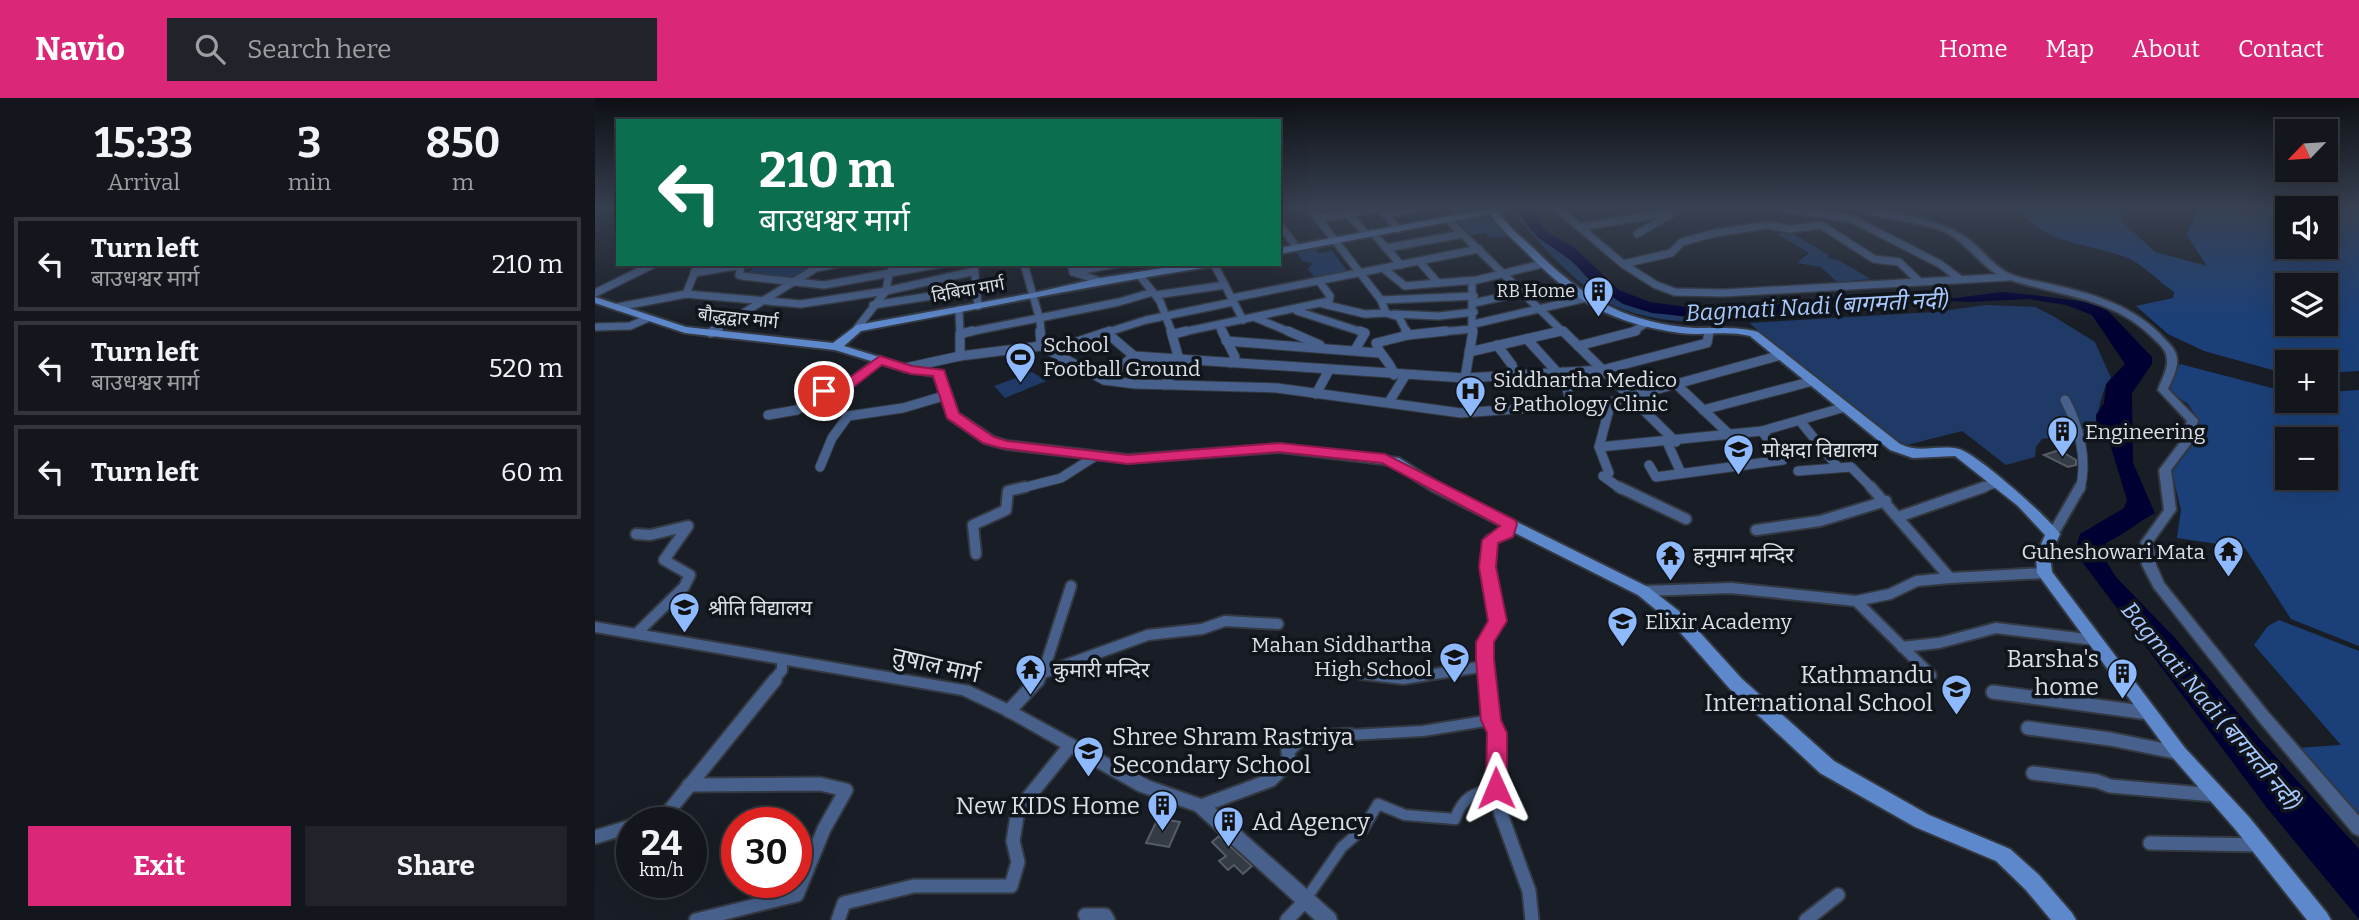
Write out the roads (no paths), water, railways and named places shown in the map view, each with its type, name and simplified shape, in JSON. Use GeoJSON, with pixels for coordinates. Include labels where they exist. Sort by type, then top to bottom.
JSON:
{"type":"FeatureCollection","features":[{"type":"Feature","properties":{"kind":"main road"},"geometry":{"type":"LineString","coordinates":[[1281,251],[1305,245]]}},
{"type":"Feature","properties":{"kind":"main road"},"geometry":{"type":"LineString","coordinates":[[1526,245],[1542,264],[1582,299],[1606,313],[1645,324],[1709,332],[1741,330],[1757,336],[1904,452],[1923,456],[1954,452],[1998,482],[2053,534],[2043,556],[2045,573],[2094,640],[2179,753],[2260,845],[2320,920]]}},
{"type":"Feature","properties":{"kind":"main road","name":"दिबिया मार्ग"},"geometry":{"type":"LineString","coordinates":[[857,328],[1034,296],[1100,281],[1199,266]]}},
{"type":"Feature","properties":{"kind":"main road","name":"बौद्धद्वार मार्ग"},"geometry":{"type":"LineString","coordinates":[[595,300],[685,330],[836,347],[905,368],[939,373],[947,395]]}},
{"type":"Feature","properties":{"kind":"main road"},"geometry":{"type":"LineString","coordinates":[[836,347],[857,328]]}},
{"type":"Feature","properties":{"kind":"main road"},"geometry":{"type":"LineString","coordinates":[[947,395],[952,415],[989,440],[1094,457],[1147,459],[1279,447],[1385,458],[1643,591],[1678,619],[1736,684],[1827,767],[1922,821],[2003,855],[2032,882],[2064,920]]}},
{"type":"Feature","properties":{"kind":"street"},"geometry":{"type":"LineString","coordinates":[[1338,245],[1408,335]]}},
{"type":"Feature","properties":{"kind":"street"},"geometry":{"type":"LineString","coordinates":[[1383,245],[1401,265]]}},
{"type":"Feature","properties":{"kind":"street"},"geometry":{"type":"LineString","coordinates":[[1386,248],[1401,245]]}},
{"type":"Feature","properties":{"kind":"street"},"geometry":{"type":"LineString","coordinates":[[1475,245],[1630,396],[1671,442],[1681,473]]}},
{"type":"Feature","properties":{"kind":"street"},"geometry":{"type":"LineString","coordinates":[[1602,245],[1623,264],[1657,285],[1686,294],[2008,277],[2104,300],[2128,314],[2171,351],[2173,363],[2163,390],[2193,420],[2187,441],[2165,470],[2171,510],[2147,542],[2149,565],[2159,585],[2263,716],[2359,828]]}},
{"type":"Feature","properties":{"kind":"street"},"geometry":{"type":"LineString","coordinates":[[1623,264],[1671,253],[1679,245]]}},
{"type":"Feature","properties":{"kind":"street"},"geometry":{"type":"LineString","coordinates":[[1853,245],[1874,259],[1899,262],[1919,281]]}},
{"type":"Feature","properties":{"kind":"street"},"geometry":{"type":"LineString","coordinates":[[1904,245],[1940,264],[1960,279]]}},
{"type":"Feature","properties":{"kind":"street"},"geometry":{"type":"LineString","coordinates":[[1971,245],[2008,277]]}},
{"type":"Feature","properties":{"kind":"street"},"geometry":{"type":"LineString","coordinates":[[1050,351],[1165,316],[1232,300],[1479,249]]}},
{"type":"Feature","properties":{"kind":"street"},"geometry":{"type":"LineString","coordinates":[[1420,262],[1438,283]]}},
{"type":"Feature","properties":{"kind":"street"},"geometry":{"type":"LineString","coordinates":[[1384,269],[1405,286],[1472,282],[1542,264]]}},
{"type":"Feature","properties":{"kind":"street"},"geometry":{"type":"LineString","coordinates":[[595,293],[650,266]]}},
{"type":"Feature","properties":{"kind":"street"},"geometry":{"type":"LineString","coordinates":[[686,294],[697,266]]}},
{"type":"Feature","properties":{"kind":"street"},"geometry":{"type":"LineString","coordinates":[[694,273],[738,266]]}},
{"type":"Feature","properties":{"kind":"street"},"geometry":{"type":"LineString","coordinates":[[744,266],[739,275],[742,276],[824,285],[930,266]]}},
{"type":"Feature","properties":{"kind":"street"},"geometry":{"type":"LineString","coordinates":[[711,333],[815,266]]}},
{"type":"Feature","properties":{"kind":"street"},"geometry":{"type":"LineString","coordinates":[[857,328],[886,291],[889,274],[895,266]]}},
{"type":"Feature","properties":{"kind":"street"},"geometry":{"type":"LineString","coordinates":[[1024,266],[1028,288],[1034,296],[1040,320],[1041,346]]}},
{"type":"Feature","properties":{"kind":"street"},"geometry":{"type":"LineString","coordinates":[[1072,268],[1094,266]]}},
{"type":"Feature","properties":{"kind":"street"},"geometry":{"type":"LineString","coordinates":[[1212,266],[1243,320]]}},
{"type":"Feature","properties":{"kind":"street"},"geometry":{"type":"LineString","coordinates":[[618,307],[686,294],[801,304],[886,291],[974,268],[978,306]]}},
{"type":"Feature","properties":{"kind":"street"},"geometry":{"type":"LineString","coordinates":[[1072,268],[1100,281]]}},
{"type":"Feature","properties":{"kind":"street"},"geometry":{"type":"LineString","coordinates":[[1140,276],[1154,293],[1174,334],[1180,359],[1165,385]]}},
{"type":"Feature","properties":{"kind":"street"},"geometry":{"type":"LineString","coordinates":[[1174,334],[1322,304],[1331,299],[1319,281]]}},
{"type":"Feature","properties":{"kind":"street"},"geometry":{"type":"LineString","coordinates":[[1465,378],[1473,326],[1472,282]]}},
{"type":"Feature","properties":{"kind":"street"},"geometry":{"type":"LineString","coordinates":[[960,334],[1040,320],[1154,293],[1225,285]]}},
{"type":"Feature","properties":{"kind":"street"},"geometry":{"type":"LineString","coordinates":[[873,305],[976,289]]}},
{"type":"Feature","properties":{"kind":"street"},"geometry":{"type":"LineString","coordinates":[[1322,304],[1365,314],[1439,316],[1524,292]]}},
{"type":"Feature","properties":{"kind":"street"},"geometry":{"type":"LineString","coordinates":[[1394,375],[1392,364],[1379,353],[1376,343],[1408,335],[1473,326],[1582,299]]}},
{"type":"Feature","properties":{"kind":"street"},"geometry":{"type":"LineString","coordinates":[[1381,300],[1474,304]]}},
{"type":"Feature","properties":{"kind":"street"},"geometry":{"type":"LineString","coordinates":[[959,310],[960,356]]}},
{"type":"Feature","properties":{"kind":"street"},"geometry":{"type":"LineString","coordinates":[[1294,311],[1365,334],[1355,350]]}},
{"type":"Feature","properties":{"kind":"street"},"geometry":{"type":"LineString","coordinates":[[1256,317],[1326,348]]}},
{"type":"Feature","properties":{"kind":"street"},"geometry":{"type":"LineString","coordinates":[[595,327],[630,326],[646,319]]}},
{"type":"Feature","properties":{"kind":"street"},"geometry":{"type":"LineString","coordinates":[[1578,346],[1635,332],[1645,324]]}},
{"type":"Feature","properties":{"kind":"street"},"geometry":{"type":"LineString","coordinates":[[1219,326],[1235,357],[1231,363]]}},
{"type":"Feature","properties":{"kind":"street"},"geometry":{"type":"LineString","coordinates":[[1469,352],[1563,331]]}},
{"type":"Feature","properties":{"kind":"street"},"geometry":{"type":"LineString","coordinates":[[1108,334],[1134,356],[1465,378],[1602,370],[1707,343],[1710,341],[1709,332]]}},
{"type":"Feature","properties":{"kind":"street"},"geometry":{"type":"LineString","coordinates":[[1527,339],[1560,372],[1571,405]]}},
{"type":"Feature","properties":{"kind":"street"},"geometry":{"type":"LineString","coordinates":[[1227,341],[1379,353]]}},
{"type":"Feature","properties":{"kind":"street"},"geometry":{"type":"LineString","coordinates":[[1496,345],[1512,365],[1515,375]]}},
{"type":"Feature","properties":{"kind":"street"},"geometry":{"type":"LineString","coordinates":[[905,368],[960,356],[1041,346],[1104,380],[1165,385],[1277,388],[1461,413],[1611,402],[1781,355]]}},
{"type":"Feature","properties":{"kind":"street"},"geometry":{"type":"LineString","coordinates":[[1104,380],[1134,356]]}},
{"type":"Feature","properties":{"kind":"street"},"geometry":{"type":"LineString","coordinates":[[804,383],[846,386],[880,360]]}},
{"type":"Feature","properties":{"kind":"street"},"geometry":{"type":"LineString","coordinates":[[1316,394],[1329,370]]}},
{"type":"Feature","properties":{"kind":"street"},"geometry":{"type":"LineString","coordinates":[[1389,402],[1405,376]]}},
{"type":"Feature","properties":{"kind":"street"},"geometry":{"type":"LineString","coordinates":[[1703,410],[1813,381]]}},
{"type":"Feature","properties":{"kind":"street"},"geometry":{"type":"LineString","coordinates":[[1676,384],[1730,435]]}},
{"type":"Feature","properties":{"kind":"street"},"geometry":{"type":"LineString","coordinates":[[768,415],[797,410],[830,385]]}},
{"type":"Feature","properties":{"kind":"street"},"geometry":{"type":"LineString","coordinates":[[820,467],[832,438],[848,416],[903,408],[947,395]]}},
{"type":"Feature","properties":{"kind":"street"},"geometry":{"type":"LineString","coordinates":[[2053,534],[2080,490],[2086,471],[2082,445],[2065,400]]}},
{"type":"Feature","properties":{"kind":"street"},"geometry":{"type":"LineString","coordinates":[[1611,402],[1609,415],[1598,438],[1606,474],[1629,494],[1686,519]]}},
{"type":"Feature","properties":{"kind":"street"},"geometry":{"type":"LineString","coordinates":[[1599,447],[1762,431],[1845,407]]}},
{"type":"Feature","properties":{"kind":"street"},"geometry":{"type":"LineString","coordinates":[[1800,421],[1837,466]]}},
{"type":"Feature","properties":{"kind":"street"},"geometry":{"type":"LineString","coordinates":[[1649,464],[1656,477],[1783,460],[1762,431]]}},
{"type":"Feature","properties":{"kind":"street"},"geometry":{"type":"LineString","coordinates":[[976,554],[973,525],[1006,510],[1008,491],[1061,478],[1094,457]]}},
{"type":"Feature","properties":{"kind":"street"},"geometry":{"type":"LineString","coordinates":[[1798,471],[1851,467],[1886,501],[1950,578]]}},
{"type":"Feature","properties":{"kind":"street"},"geometry":{"type":"LineString","coordinates":[[1898,517],[1998,482]]}},
{"type":"Feature","properties":{"kind":"street"},"geometry":{"type":"LineString","coordinates":[[1756,530],[1820,521],[1886,501]]}},
{"type":"Feature","properties":{"kind":"street"},"geometry":{"type":"LineString","coordinates":[[1509,524],[1507,533],[1490,540],[1487,567],[1497,621],[1485,642],[1486,666],[1491,720],[1497,733],[1496,788],[1501,814],[1529,891],[1532,920]]}},
{"type":"Feature","properties":{"kind":"street"},"geometry":{"type":"LineString","coordinates":[[636,534],[650,535],[688,526],[664,561],[690,575],[684,587],[638,634]]}},
{"type":"Feature","properties":{"kind":"street"},"geometry":{"type":"LineString","coordinates":[[1643,591],[1731,588],[1856,601],[1890,594],[1917,581],[2045,573]]}},
{"type":"Feature","properties":{"kind":"street"},"geometry":{"type":"LineString","coordinates":[[1009,711],[1028,694],[1043,673],[1071,586]]}},
{"type":"Feature","properties":{"kind":"street"},"geometry":{"type":"LineString","coordinates":[[1856,601],[1931,675]]}},
{"type":"Feature","properties":{"kind":"street"},"geometry":{"type":"LineString","coordinates":[[1043,673],[1148,635],[1202,629],[1225,621],[1230,624],[1259,621],[1278,624]]}},
{"type":"Feature","properties":{"kind":"street","name":"तुषाल मार्ग"},"geometry":{"type":"LineString","coordinates":[[595,627],[782,661],[965,690],[1009,711],[1069,747],[1144,786],[1201,806],[1304,902],[1328,920]]}},
{"type":"Feature","properties":{"kind":"street"},"geometry":{"type":"LineString","coordinates":[[1902,648],[1939,643],[1996,628],[2094,640]]}},
{"type":"Feature","properties":{"kind":"street"},"geometry":{"type":"LineString","coordinates":[[672,807],[773,682],[782,670],[782,661]]}},
{"type":"Feature","properties":{"kind":"street"},"geometry":{"type":"LineString","coordinates":[[1361,674],[1414,678],[1486,666]]}},
{"type":"Feature","properties":{"kind":"street"},"geometry":{"type":"LineString","coordinates":[[1993,692],[2148,713]]}},
{"type":"Feature","properties":{"kind":"street"},"geometry":{"type":"LineString","coordinates":[[1201,806],[1271,780],[1289,762],[1288,751],[1301,738],[1423,731],[1491,720]]}},
{"type":"Feature","properties":{"kind":"street"},"geometry":{"type":"LineString","coordinates":[[2028,728],[2110,739],[2179,753]]}},
{"type":"Feature","properties":{"kind":"street"},"geometry":{"type":"LineString","coordinates":[[838,920],[844,903],[884,891],[945,884],[981,888],[1011,886],[1018,862],[1013,841],[1018,810],[1069,747]]}},
{"type":"Feature","properties":{"kind":"street"},"geometry":{"type":"LineString","coordinates":[[2033,773],[2098,781],[2110,786],[2214,795]]}},
{"type":"Feature","properties":{"kind":"street"},"geometry":{"type":"LineString","coordinates":[[688,785],[820,784],[846,790],[824,829],[797,895],[696,920]]}},
{"type":"Feature","properties":{"kind":"street"},"geometry":{"type":"LineString","coordinates":[[1287,920],[1333,864],[1342,847],[1363,829],[1378,804],[1405,815],[1455,819],[1460,802],[1467,794],[1496,788]]}},
{"type":"Feature","properties":{"kind":"street"},"geometry":{"type":"LineString","coordinates":[[595,837],[616,831]]}},
{"type":"Feature","properties":{"kind":"street"},"geometry":{"type":"LineString","coordinates":[[2151,842],[2260,845]]}},
{"type":"Feature","properties":{"kind":"street"},"geometry":{"type":"LineString","coordinates":[[1806,920],[1838,895]]}},
{"type":"Feature","properties":{"kind":"street"},"geometry":{"type":"LineString","coordinates":[[1085,915],[1105,915],[1108,920]]}},
{"type":"Feature","properties":{"kind":"water","name":"Bagmati Nadi (बागमती नदी)"},"geometry":{"type":"Polygon","coordinates":[[[1549,245],[1570,245],[1575,248],[1619,290],[1650,302],[1718,311],[1867,294],[1955,298],[2002,292],[2087,302],[2107,310],[2152,357],[2152,364],[2132,393],[2133,463],[2155,513],[2106,543],[2106,561],[2116,577],[2176,639],[2259,738],[2359,849],[2359,919],[2267,808],[2080,559],[2077,544],[2080,534],[2124,508],[2127,500],[2110,444],[2097,434],[2096,415],[2104,403],[2106,384],[2125,364],[2092,315],[2066,305],[2028,299],[1970,302],[1910,299],[1893,306],[1867,310],[1742,315],[1715,319],[1652,313],[1623,304],[1597,287],[1571,260],[1549,245]]]}},
{"type":"Feature","properties":{"kind":"place","name":"RB Home"},"geometry":{"type":"Point","coordinates":[1598,318]}},
{"type":"Feature","properties":{"kind":"place","name":"School Football Ground"},"geometry":{"type":"Point","coordinates":[1020,384]}},
{"type":"Feature","properties":{"kind":"place","name":"Siddhartha Medico & Pathology Clinic"},"geometry":{"type":"Point","coordinates":[1470,419]}},
{"type":"Feature","properties":{"kind":"place","name":"Engineering"},"geometry":{"type":"Point","coordinates":[2062,459]}},
{"type":"Feature","properties":{"kind":"place","name":"मोक्षदा विद्यालय"},"geometry":{"type":"Point","coordinates":[1739,477]}},
{"type":"Feature","properties":{"kind":"place","name":"Guheshowari Mata"},"geometry":{"type":"Point","coordinates":[2228,579]}},
{"type":"Feature","properties":{"kind":"place","name":"हनुमान मन्दिर"},"geometry":{"type":"Point","coordinates":[1670,582]}},
{"type":"Feature","properties":{"kind":"place","name":"श्रीति विद्यालय"},"geometry":{"type":"Point","coordinates":[685,635]}},
{"type":"Feature","properties":{"kind":"place","name":"Elixir Academy"},"geometry":{"type":"Point","coordinates":[1622,649]}},
{"type":"Feature","properties":{"kind":"place","name":"Mahan Siddhartha High School"},"geometry":{"type":"Point","coordinates":[1455,684]}},
{"type":"Feature","properties":{"kind":"place","name":"कुमारी मन्दिर"},"geometry":{"type":"Point","coordinates":[1030,697]}},
{"type":"Feature","properties":{"kind":"place","name":"Barsha's home"},"geometry":{"type":"Point","coordinates":[2122,700]}},
{"type":"Feature","properties":{"kind":"place","name":"Kathmandu International School"},"geometry":{"type":"Point","coordinates":[1956,716]}},
{"type":"Feature","properties":{"kind":"place","name":"Shree Shram Rastriya Secondary School"},"geometry":{"type":"Point","coordinates":[1089,778]}},
{"type":"Feature","properties":{"kind":"place","name":"New KIDS Home"},"geometry":{"type":"Point","coordinates":[1163,833]}},
{"type":"Feature","properties":{"kind":"place","name":"Ad Agency"},"geometry":{"type":"Point","coordinates":[1229,849]}}]}
